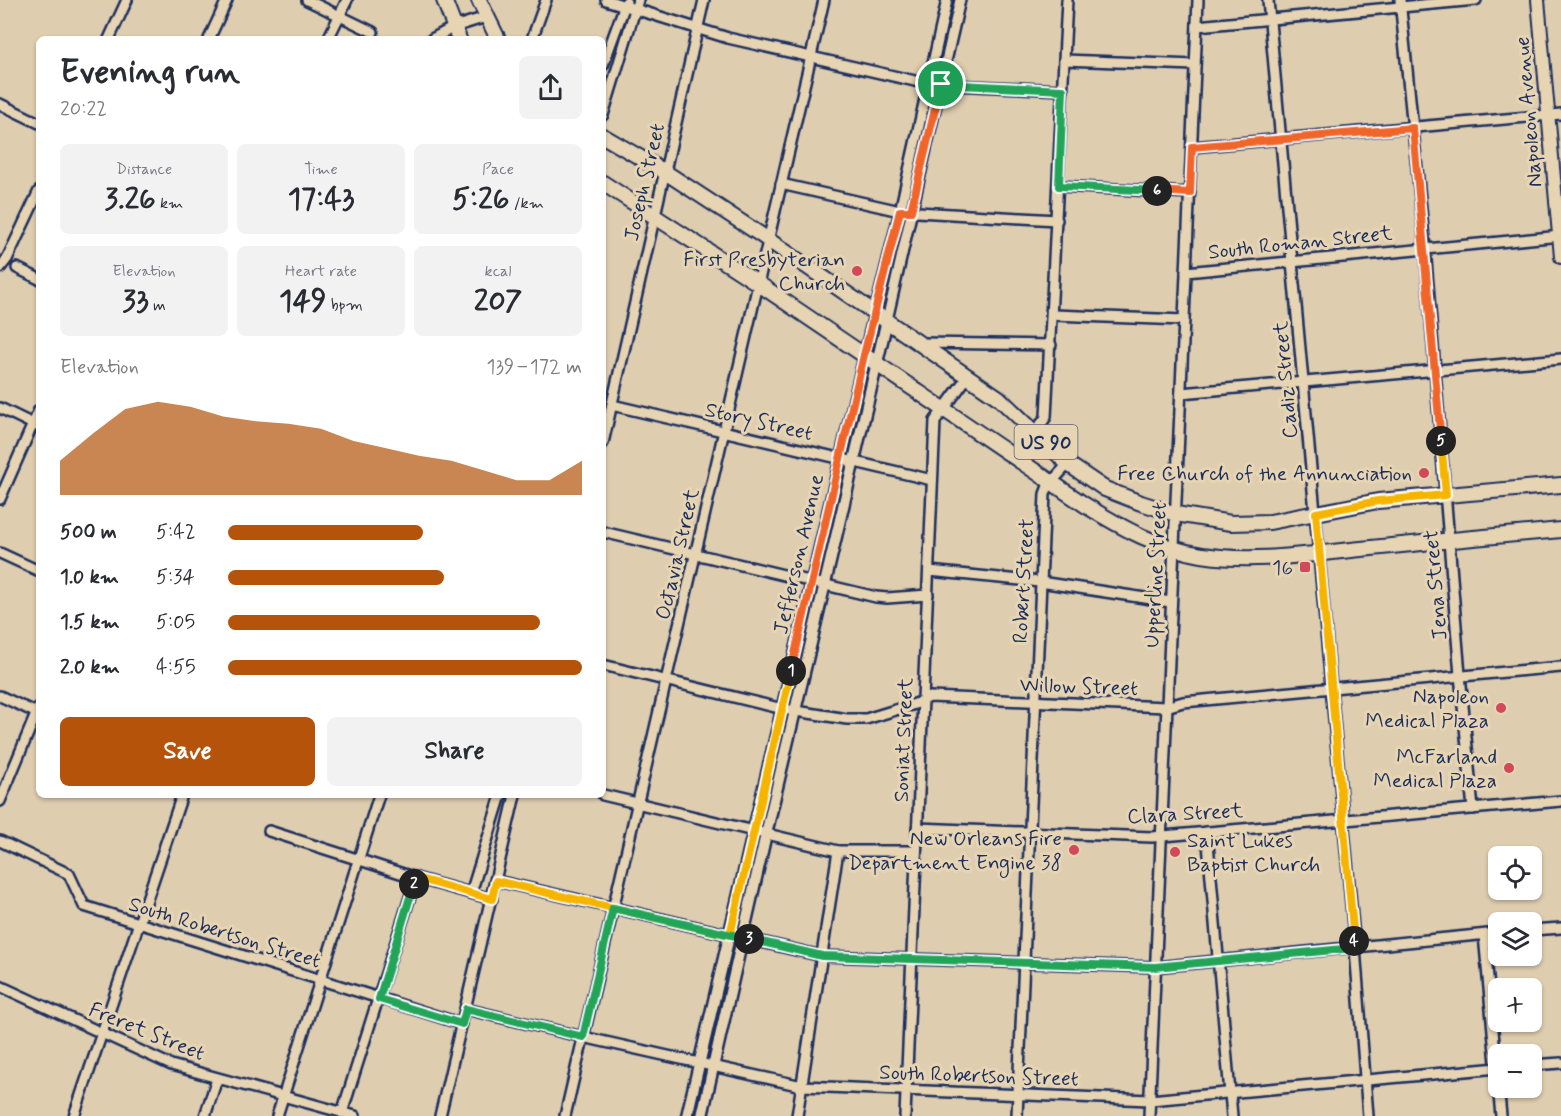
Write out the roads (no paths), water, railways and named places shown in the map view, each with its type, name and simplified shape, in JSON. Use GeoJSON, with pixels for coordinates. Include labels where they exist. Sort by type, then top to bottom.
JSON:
{"type":"FeatureCollection","features":[{"type":"Feature","properties":{"kind":"main road"},"geometry":{"type":"LineString","coordinates":[[444,0],[456,33]]}},
{"type":"Feature","properties":{"kind":"main road"},"geometry":{"type":"LineString","coordinates":[[479,0],[496,36]]}},
{"type":"Feature","properties":{"kind":"main road","name":"Napoleon Avenue"},"geometry":{"type":"LineString","coordinates":[[1538,0],[1555,115],[1561,257]]}},
{"type":"Feature","properties":{"kind":"main road","name":"US 90"},"geometry":{"type":"LineString","coordinates":[[606,138],[665,172],[968,376],[999,398],[1068,464],[1105,489],[1141,503],[1176,514],[1231,523],[1270,522],[1378,501],[1561,485]]}},
{"type":"Feature","properties":{"kind":"main road","name":"US 90"},"geometry":{"type":"LineString","coordinates":[[606,185],[759,284],[1051,482],[1128,531],[1173,548],[1201,555],[1245,558],[1561,530]]}},
{"type":"Feature","properties":{"kind":"street"},"geometry":{"type":"LineString","coordinates":[[110,36],[128,0]]}},
{"type":"Feature","properties":{"kind":"street"},"geometry":{"type":"LineString","coordinates":[[210,36],[227,0]]}},
{"type":"Feature","properties":{"kind":"street"},"geometry":{"type":"LineString","coordinates":[[307,0],[374,32]]}},
{"type":"Feature","properties":{"kind":"street"},"geometry":{"type":"LineString","coordinates":[[329,36],[347,0]]}},
{"type":"Feature","properties":{"kind":"street"},"geometry":{"type":"LineString","coordinates":[[533,36],[546,0]]}},
{"type":"Feature","properties":{"kind":"street"},"geometry":{"type":"LineString","coordinates":[[606,0],[637,5],[697,30],[928,84],[1063,90]]}},
{"type":"Feature","properties":{"kind":"street","name":"Joseph Street"},"geometry":{"type":"LineString","coordinates":[[606,430],[704,0]]}},
{"type":"Feature","properties":{"kind":"street","name":"Octavia Street"},"geometry":{"type":"LineString","coordinates":[[565,1116],[824,0]]}},
{"type":"Feature","properties":{"kind":"street","name":"Jefferson Avenue"},"geometry":{"type":"LineString","coordinates":[[687,1116],[948,0]]}},
{"type":"Feature","properties":{"kind":"street","name":"Jefferson Avenue"},"geometry":{"type":"LineString","coordinates":[[702,1116],[960,0]]}},
{"type":"Feature","properties":{"kind":"street"},"geometry":{"type":"LineString","coordinates":[[1016,459],[1047,417],[1066,0]]}},
{"type":"Feature","properties":{"kind":"street","name":"Upperline Street"},"geometry":{"type":"LineString","coordinates":[[1149,1116],[1198,0]]}},
{"type":"Feature","properties":{"kind":"street","name":"Cadiz Street"},"geometry":{"type":"LineString","coordinates":[[1269,0],[1368,1116]]}},
{"type":"Feature","properties":{"kind":"street"},"geometry":{"type":"LineString","coordinates":[[1197,26],[1401,3],[1476,0]]}},
{"type":"Feature","properties":{"kind":"street"},"geometry":{"type":"LineString","coordinates":[[606,57],[625,3]]}},
{"type":"Feature","properties":{"kind":"street","name":"Jena Street"},"geometry":{"type":"LineString","coordinates":[[1401,3],[1425,248],[1473,809]]}},
{"type":"Feature","properties":{"kind":"street"},"geometry":{"type":"LineString","coordinates":[[606,105],[637,5]]}},
{"type":"Feature","properties":{"kind":"street"},"geometry":{"type":"LineString","coordinates":[[456,33],[486,17]]}},
{"type":"Feature","properties":{"kind":"street"},"geometry":{"type":"LineString","coordinates":[[1064,60],[1195,65]]}},
{"type":"Feature","properties":{"kind":"street"},"geometry":{"type":"LineString","coordinates":[[0,104],[36,122]]}},
{"type":"Feature","properties":{"kind":"street"},"geometry":{"type":"LineString","coordinates":[[1192,147],[1555,115]]}},
{"type":"Feature","properties":{"kind":"street"},"geometry":{"type":"LineString","coordinates":[[781,184],[900,211],[1057,220]]}},
{"type":"Feature","properties":{"kind":"street"},"geometry":{"type":"LineString","coordinates":[[1059,186],[1190,193]]}},
{"type":"Feature","properties":{"kind":"street"},"geometry":{"type":"LineString","coordinates":[[0,268],[7,259],[36,197]]}},
{"type":"Feature","properties":{"kind":"street","name":"South Roman Street"},"geometry":{"type":"LineString","coordinates":[[1186,272],[1560,236]]}},
{"type":"Feature","properties":{"kind":"street"},"geometry":{"type":"LineString","coordinates":[[17,268],[36,278]]}},
{"type":"Feature","properties":{"kind":"street"},"geometry":{"type":"LineString","coordinates":[[1053,315],[1184,320]]}},
{"type":"Feature","properties":{"kind":"street"},"geometry":{"type":"LineString","coordinates":[[921,343],[1051,345]]}},
{"type":"Feature","properties":{"kind":"street"},"geometry":{"type":"LineString","coordinates":[[1181,393],[1561,359]]}},
{"type":"Feature","properties":{"kind":"street","name":"Soniat Street"},"geometry":{"type":"LineString","coordinates":[[905,1116],[935,421],[968,376]]}},
{"type":"Feature","properties":{"kind":"street","name":"Story Street"},"geometry":{"type":"LineString","coordinates":[[612,405],[932,480]]}},
{"type":"Feature","properties":{"kind":"street"},"geometry":{"type":"LineString","coordinates":[[0,408],[36,426],[0,499]]}},
{"type":"Feature","properties":{"kind":"street"},"geometry":{"type":"LineString","coordinates":[[1051,482],[1068,464]]}},
{"type":"Feature","properties":{"kind":"street","name":"Robert Street"},"geometry":{"type":"LineString","coordinates":[[1017,1116],[1040,582],[1045,494],[1051,482]]}},
{"type":"Feature","properties":{"kind":"street"},"geometry":{"type":"LineString","coordinates":[[606,533],[695,556],[887,598],[928,595]]}},
{"type":"Feature","properties":{"kind":"street"},"geometry":{"type":"LineString","coordinates":[[0,553],[36,570]]}},
{"type":"Feature","properties":{"kind":"street"},"geometry":{"type":"LineString","coordinates":[[929,571],[1040,582],[1171,602]]}},
{"type":"Feature","properties":{"kind":"street","name":"Willow Street"},"geometry":{"type":"LineString","coordinates":[[606,666],[783,709],[847,719],[866,719],[930,698],[1166,707],[1182,702],[1561,667]]}},
{"type":"Feature","properties":{"kind":"street"},"geometry":{"type":"LineString","coordinates":[[0,696],[36,711]]}},
{"type":"Feature","properties":{"kind":"street"},"geometry":{"type":"LineString","coordinates":[[0,801],[36,717]]}},
{"type":"Feature","properties":{"kind":"street"},"geometry":{"type":"LineString","coordinates":[[606,796],[838,851],[916,851]]}},
{"type":"Feature","properties":{"kind":"street"},"geometry":{"type":"LineString","coordinates":[[74,1116],[181,798]]}},
{"type":"Feature","properties":{"kind":"street"},"geometry":{"type":"LineString","coordinates":[[277,1116],[378,798]]}},
{"type":"Feature","properties":{"kind":"street"},"geometry":{"type":"LineString","coordinates":[[471,893],[500,798]]}},
{"type":"Feature","properties":{"kind":"street"},"geometry":{"type":"LineString","coordinates":[[440,1116],[514,798]]}},
{"type":"Feature","properties":{"kind":"street","name":"Clara Street"},"geometry":{"type":"LineString","coordinates":[[917,828],[1161,836],[1561,801]]}},
{"type":"Feature","properties":{"kind":"street"},"geometry":{"type":"LineString","coordinates":[[269,831],[416,878],[492,899]]}},
{"type":"Feature","properties":{"kind":"street"},"geometry":{"type":"LineString","coordinates":[[1207,832],[1232,1116]]}},
{"type":"Feature","properties":{"kind":"street","name":"South Robertson Street"},"geometry":{"type":"LineString","coordinates":[[0,841],[69,874],[84,906],[462,1024]]}},
{"type":"Feature","properties":{"kind":"street"},"geometry":{"type":"LineString","coordinates":[[796,1116],[838,851]]}},
{"type":"Feature","properties":{"kind":"street"},"geometry":{"type":"LineString","coordinates":[[342,1113],[416,878]]}},
{"type":"Feature","properties":{"kind":"street"},"geometry":{"type":"LineString","coordinates":[[496,881],[822,956],[1155,967],[1488,934]]}},
{"type":"Feature","properties":{"kind":"street"},"geometry":{"type":"LineString","coordinates":[[1542,929],[1561,928]]}},
{"type":"Feature","properties":{"kind":"street"},"geometry":{"type":"LineString","coordinates":[[1484,935],[1495,1044]]}},
{"type":"Feature","properties":{"kind":"street","name":"Freret Street"},"geometry":{"type":"LineString","coordinates":[[0,986],[171,1065],[355,1116]]}},
{"type":"Feature","properties":{"kind":"street","name":"South Robertson Street"},"geometry":{"type":"LineString","coordinates":[[466,1009],[802,1086],[1150,1100],[1488,1069]]}},
{"type":"Feature","properties":{"kind":"street"},"geometry":{"type":"LineString","coordinates":[[1542,1064],[1561,1063]]}},
{"type":"Feature","properties":{"kind":"street"},"geometry":{"type":"LineString","coordinates":[[205,1116],[217,1079]]}},
{"type":"Feature","properties":{"kind":"street"},"geometry":{"type":"LineString","coordinates":[[1500,1098],[1501,1116]]}},
{"type":"Feature","properties":{"kind":"place","name":"First Presbyterian Church"},"geometry":{"type":"Point","coordinates":[857,271]}},
{"type":"Feature","properties":{"kind":"place","name":"Free Church of the Annunciation"},"geometry":{"type":"Point","coordinates":[1424,473]}},
{"type":"Feature","properties":{"kind":"place","name":"16"},"geometry":{"type":"Point","coordinates":[1305,567]}},
{"type":"Feature","properties":{"kind":"place","name":"Napoleon Medical Plaza"},"geometry":{"type":"Point","coordinates":[1501,708]}},
{"type":"Feature","properties":{"kind":"place","name":"McFarland Medical Plaza"},"geometry":{"type":"Point","coordinates":[1509,768]}},
{"type":"Feature","properties":{"kind":"place","name":"New Orleans Fire Department Engine 38"},"geometry":{"type":"Point","coordinates":[1074,850]}},
{"type":"Feature","properties":{"kind":"place","name":"Saint Lukes Baptist Church"},"geometry":{"type":"Point","coordinates":[1175,852]}}]}
